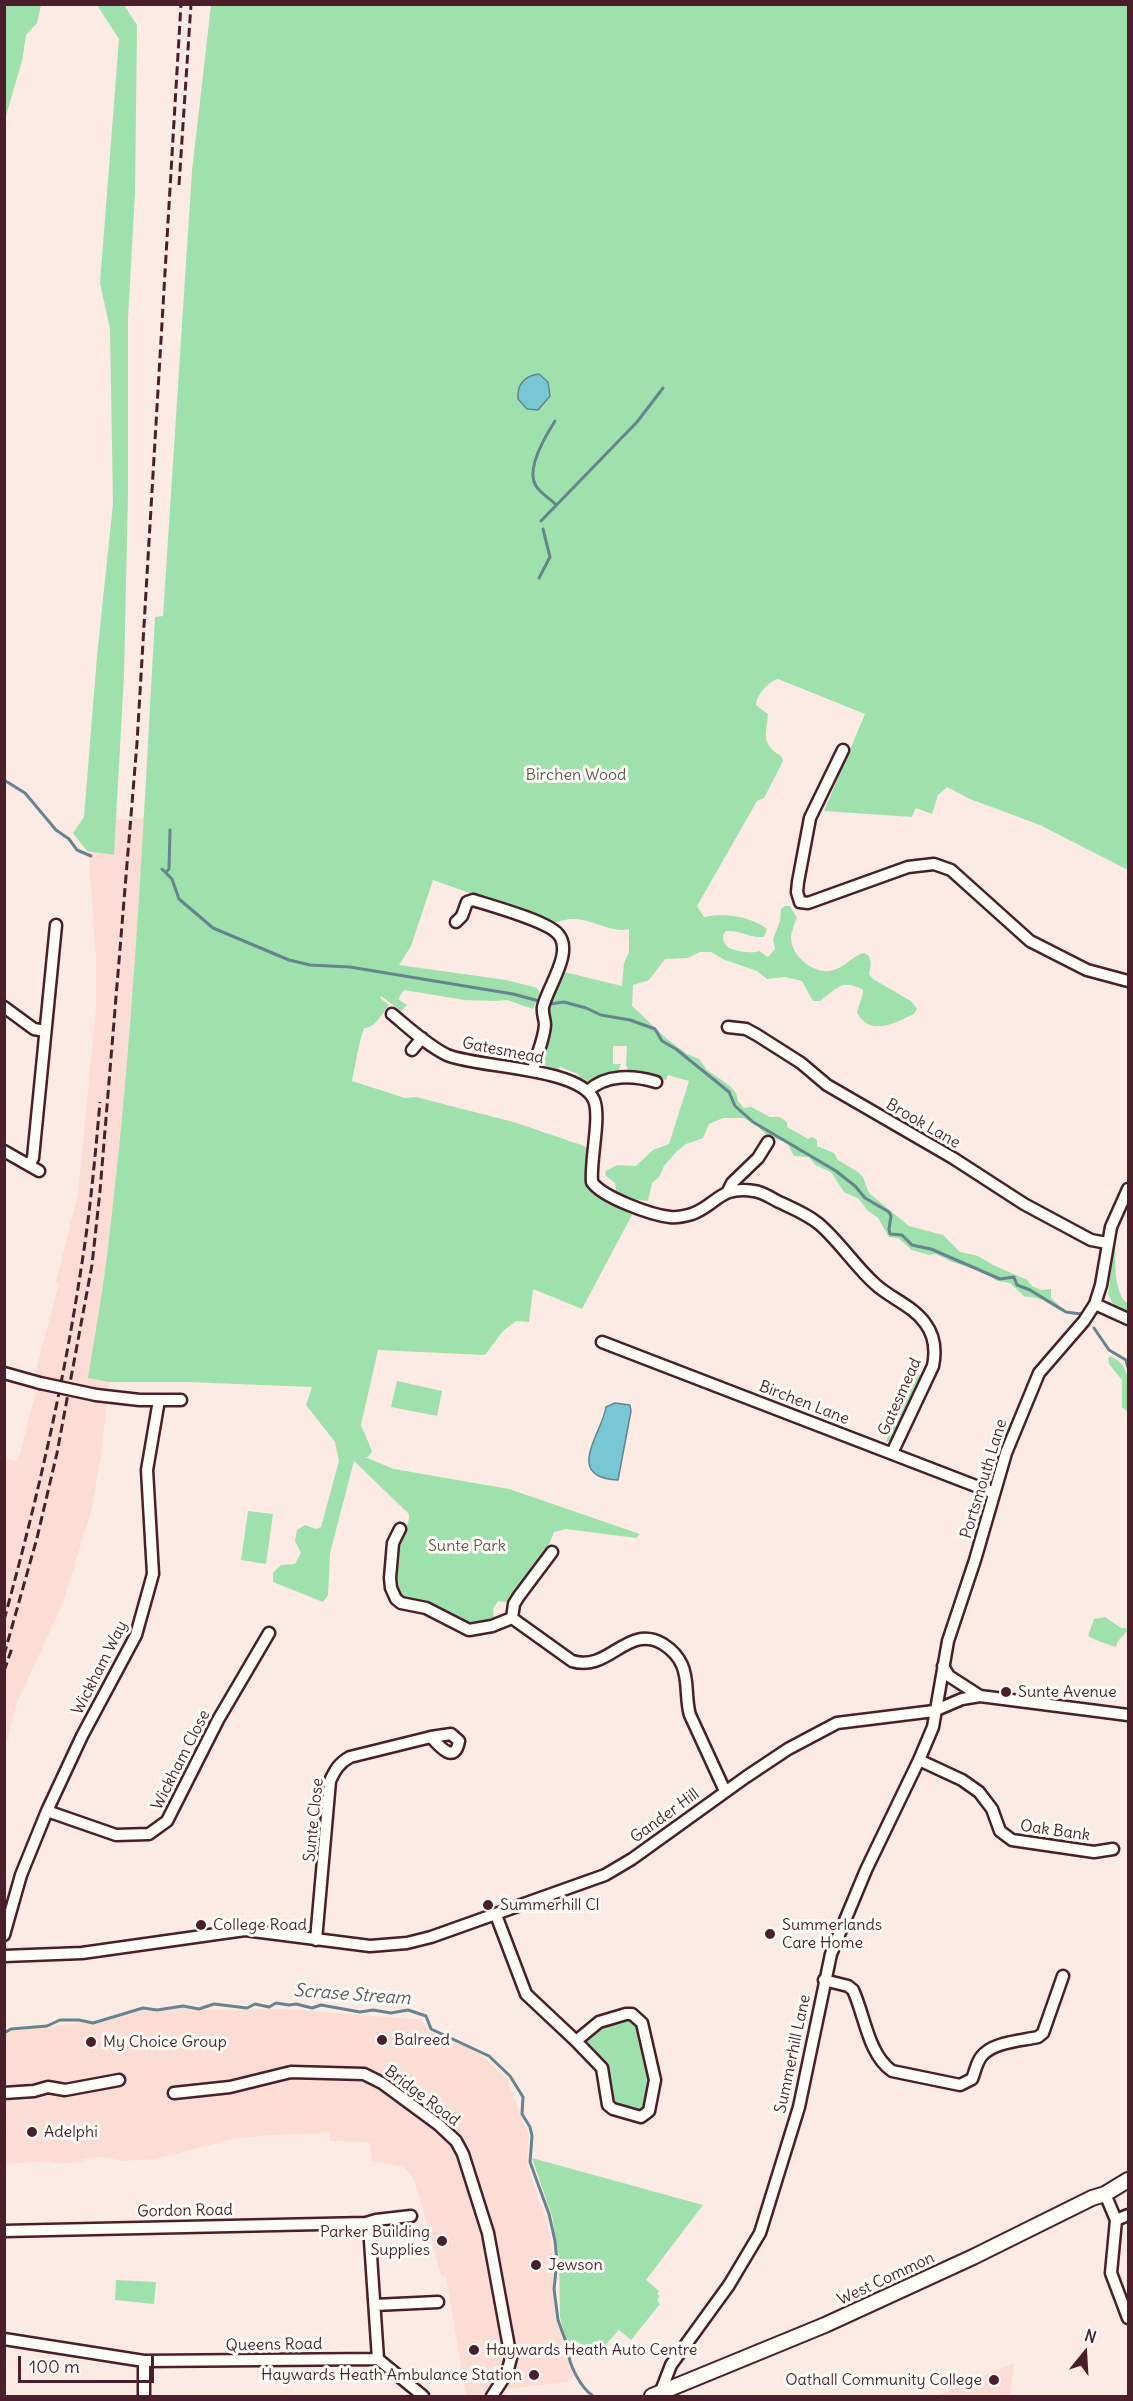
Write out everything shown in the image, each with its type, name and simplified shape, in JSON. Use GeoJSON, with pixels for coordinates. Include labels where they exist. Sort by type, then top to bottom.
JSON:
{"type":"FeatureCollection","features":[{"type":"Feature","properties":{"kind":"main road","name":"West Common"},"geometry":{"type":"LineString","coordinates":[[656,2394],[825,2325],[973,2257],[1092,2198],[1105,2194],[1128,2180]]}},
{"type":"Feature","properties":{"kind":"street"},"geometry":{"type":"LineString","coordinates":[[843,750],[810,818],[798,882],[800,902],[808,903],[908,867],[934,864],[951,870],[1030,941],[1087,970],[1128,981]]}},
{"type":"Feature","properties":{"kind":"street"},"geometry":{"type":"LineString","coordinates":[[456,922],[462,916],[467,902],[473,900],[545,925],[558,933],[564,946],[562,962],[542,1009],[544,1028],[533,1070]]}},
{"type":"Feature","properties":{"kind":"street"},"geometry":{"type":"LineString","coordinates":[[4,1151],[34,1168],[33,1158],[56,925]]}},
{"type":"Feature","properties":{"kind":"street"},"geometry":{"type":"LineString","coordinates":[[4,1007],[34,1029],[45,1031]]}},
{"type":"Feature","properties":{"kind":"street","name":"Gatesmead"},"geometry":{"type":"LineString","coordinates":[[392,1014],[436,1049],[458,1059],[533,1070],[580,1086],[588,1091]]}},
{"type":"Feature","properties":{"kind":"street","name":"Brook Lane"},"geometry":{"type":"LineString","coordinates":[[728,1027],[746,1029],[757,1035],[801,1063],[826,1085],[953,1158],[1024,1204],[1085,1237],[1107,1243]]}},
{"type":"Feature","properties":{"kind":"street"},"geometry":{"type":"LineString","coordinates":[[412,1050],[422,1038]]}},
{"type":"Feature","properties":{"kind":"street"},"geometry":{"type":"LineString","coordinates":[[656,1082],[638,1077],[606,1079],[588,1091],[596,1105],[592,1182],[603,1192],[639,1209],[674,1217],[701,1210],[728,1191],[768,1142]]}},
{"type":"Feature","properties":{"kind":"street"},"geometry":{"type":"LineString","coordinates":[[748,1169],[754,1191]]}},
{"type":"Feature","properties":{"kind":"street","name":"Portsmouth Lane"},"geometry":{"type":"LineString","coordinates":[[934,1711],[948,1641],[1020,1416],[1039,1373],[1084,1321],[1095,1304],[1107,1243],[1117,1210],[1128,1189]]}},
{"type":"Feature","properties":{"kind":"street","name":"Gatesmead"},"geometry":{"type":"LineString","coordinates":[[728,1191],[754,1191],[804,1214],[821,1225],[875,1284],[917,1314],[925,1323],[931,1334],[935,1356],[933,1366],[892,1453]]}},
{"type":"Feature","properties":{"kind":"street"},"geometry":{"type":"LineString","coordinates":[[1095,1304],[1128,1319]]}},
{"type":"Feature","properties":{"kind":"street","name":"Birchen Lane"},"geometry":{"type":"LineString","coordinates":[[602,1342],[994,1493]]}},
{"type":"Feature","properties":{"kind":"street"},"geometry":{"type":"LineString","coordinates":[[4,1373],[96,1395],[181,1400]]}},
{"type":"Feature","properties":{"kind":"street","name":"Wickham Way"},"geometry":{"type":"LineString","coordinates":[[4,1935],[21,1875],[47,1811],[82,1736],[131,1645],[139,1624],[153,1574],[147,1470],[159,1400]]}},
{"type":"Feature","properties":{"kind":"street"},"geometry":{"type":"LineString","coordinates":[[400,1529],[393,1543],[390,1578],[391,1588],[396,1599],[401,1603],[426,1608],[469,1630],[492,1626],[512,1618]]}},
{"type":"Feature","properties":{"kind":"street"},"geometry":{"type":"LineString","coordinates":[[512,1618],[514,1604],[552,1552]]}},
{"type":"Feature","properties":{"kind":"street"},"geometry":{"type":"LineString","coordinates":[[512,1618],[572,1661],[581,1664],[595,1663],[642,1638],[656,1641],[672,1651],[683,1667],[690,1715],[725,1791]]}},
{"type":"Feature","properties":{"kind":"street","name":"Wickham Close"},"geometry":{"type":"LineString","coordinates":[[47,1811],[116,1835],[149,1834],[167,1821],[218,1720],[269,1633]]}},
{"type":"Feature","properties":{"kind":"street"},"geometry":{"type":"LineString","coordinates":[[943,1666],[949,1676],[980,1696]]}},
{"type":"Feature","properties":{"kind":"street"},"geometry":{"type":"LineString","coordinates":[[934,1711],[962,1699],[980,1696],[1128,1715]]}},
{"type":"Feature","properties":{"kind":"street","name":"Gander Hill"},"geometry":{"type":"LineString","coordinates":[[316,1940],[370,1946],[407,1943],[496,1915],[605,1875],[632,1859],[725,1791],[788,1749],[837,1723],[934,1711]]}},
{"type":"Feature","properties":{"kind":"street","name":"Summerhill Lane"},"geometry":{"type":"LineString","coordinates":[[656,2394],[671,2365],[729,2285],[760,2233],[799,2107],[824,1980],[838,1933],[919,1760],[933,1727],[934,1711]]}},
{"type":"Feature","properties":{"kind":"street","name":"Sunte Close"},"geometry":{"type":"LineString","coordinates":[[316,1940],[330,1781],[334,1773],[343,1761],[350,1757],[431,1737]]}},
{"type":"Feature","properties":{"kind":"street","name":"Oak Bank"},"geometry":{"type":"LineString","coordinates":[[919,1760],[962,1780],[979,1792],[992,1809],[1000,1831],[1012,1840],[1094,1852],[1113,1849]]}},
{"type":"Feature","properties":{"kind":"street"},"geometry":{"type":"LineString","coordinates":[[496,1915],[526,1994],[602,2068],[608,2105],[636,2117],[646,2116],[655,2085],[644,2031],[638,2018],[626,2014],[599,2022],[576,2042]]}},
{"type":"Feature","properties":{"kind":"street"},"geometry":{"type":"LineString","coordinates":[[4,1956],[82,1953],[245,1930],[316,1940]]}},
{"type":"Feature","properties":{"kind":"street"},"geometry":{"type":"LineString","coordinates":[[824,1980],[848,1986],[853,1990],[877,2055],[883,2065],[892,2071],[960,2085],[972,2079],[978,2063],[987,2051],[995,2046],[1038,2037],[1043,2033],[1063,1976]]}},
{"type":"Feature","properties":{"kind":"street","name":"Bridge Road"},"geometry":{"type":"LineString","coordinates":[[174,2093],[230,2087],[291,2072],[364,2074],[382,2083],[450,2133],[463,2154],[488,2233],[512,2358],[507,2373],[492,2397]]}},
{"type":"Feature","properties":{"kind":"street"},"geometry":{"type":"LineString","coordinates":[[4,2093],[34,2091],[48,2087],[73,2089],[119,2079]]}},
{"type":"Feature","properties":{"kind":"street"},"geometry":{"type":"LineString","coordinates":[[1105,2194],[1116,2220],[1111,2273],[1128,2319]]}},
{"type":"Feature","properties":{"kind":"street"},"geometry":{"type":"LineString","coordinates":[[1116,2220],[1128,2215]]}},
{"type":"Feature","properties":{"kind":"street","name":"Gordon Road"},"geometry":{"type":"LineString","coordinates":[[4,2230],[366,2223],[411,2216]]}},
{"type":"Feature","properties":{"kind":"street"},"geometry":{"type":"LineString","coordinates":[[366,2223],[369,2226],[378,2359],[423,2397]]}},
{"type":"Feature","properties":{"kind":"street"},"geometry":{"type":"LineString","coordinates":[[375,2305],[438,2302]]}},
{"type":"Feature","properties":{"kind":"street","name":"Queens Road"},"geometry":{"type":"LineString","coordinates":[[4,2339],[144,2361],[378,2359]]}},
{"type":"Feature","properties":{"kind":"street"},"geometry":{"type":"LineString","coordinates":[[144,2361],[144,2397]]}},
{"type":"Feature","properties":{"kind":"shaded area"},"geometry":{"type":"Polygon","coordinates":[[[167,817],[121,1282],[101,1456],[91,1512],[62,1605],[16,1705],[5,1748],[5,1465],[6,1459],[18,1461],[37,1388],[34,1377],[59,1284],[56,1282],[78,1194],[96,1008],[96,959],[89,860],[93,821],[167,817]]]}},
{"type":"Feature","properties":{"kind":"shaded area"},"geometry":{"type":"Polygon","coordinates":[[[184,2007],[199,2010],[286,2009],[421,2020],[429,2032],[461,2043],[481,2055],[507,2079],[528,2135],[527,2164],[550,2233],[554,2260],[552,2290],[556,2319],[574,2376],[567,2382],[509,2389],[503,2396],[466,2396],[446,2276],[441,2275],[412,2176],[403,2167],[372,2161],[370,2142],[330,2141],[329,2133],[268,2135],[233,2139],[155,2159],[120,2161],[98,2157],[84,2159],[83,2162],[51,2164],[51,2161],[5,2164],[5,2034],[86,2022],[93,2025],[141,2011],[161,2011],[184,2007]]]}},
{"type":"Feature","properties":{"kind":"shaded area","name":"Oathall Community College"},"geometry":{"type":"Polygon","coordinates":[[[1014,2363],[1010,2396],[937,2396],[1014,2363]]]}},
{"type":"Feature","properties":{"kind":"green space"},"geometry":{"type":"Polygon","coordinates":[[[5,5],[41,5],[37,23],[26,35],[22,61],[5,119],[5,5]]]}},
{"type":"Feature","properties":{"kind":"green space"},"geometry":{"type":"Polygon","coordinates":[[[97,5],[124,5],[137,25],[135,192],[128,318],[128,492],[124,676],[114,855],[87,851],[73,833],[84,817],[97,656],[113,504],[110,329],[100,283],[119,39],[97,5]]]}},
{"type":"Feature","properties":{"kind":"green space"},"geometry":{"type":"Polygon","coordinates":[[[211,5],[1128,5],[1128,870],[1040,825],[970,799],[947,787],[938,795],[932,814],[916,808],[912,817],[824,811],[865,714],[778,679],[764,689],[756,705],[768,714],[766,739],[783,761],[764,798],[757,801],[697,906],[704,917],[720,915],[737,917],[753,921],[767,929],[764,937],[731,931],[726,931],[723,935],[724,943],[729,948],[744,952],[759,951],[768,957],[775,949],[773,939],[780,921],[781,909],[790,906],[797,918],[791,934],[792,944],[804,962],[816,969],[830,971],[864,953],[869,956],[871,964],[869,974],[873,979],[911,1001],[917,1009],[914,1014],[891,1024],[869,1025],[857,1013],[863,990],[844,985],[820,1001],[813,1001],[802,981],[785,977],[767,979],[757,971],[725,960],[711,952],[700,952],[688,958],[665,959],[649,980],[633,985],[632,1006],[666,1038],[687,1054],[699,1059],[707,1070],[730,1086],[744,1108],[751,1107],[770,1117],[780,1117],[787,1122],[787,1127],[808,1139],[812,1137],[817,1140],[817,1146],[834,1153],[838,1160],[858,1172],[863,1177],[869,1193],[909,1226],[943,1235],[960,1252],[978,1256],[1027,1280],[1032,1286],[1041,1290],[1051,1289],[1051,1298],[1065,1311],[1040,1299],[1025,1297],[1010,1283],[997,1281],[982,1271],[952,1262],[936,1254],[929,1255],[912,1250],[898,1238],[889,1237],[878,1218],[867,1210],[859,1199],[844,1192],[831,1172],[815,1165],[809,1157],[794,1156],[787,1143],[768,1136],[744,1118],[723,1118],[709,1124],[703,1138],[686,1144],[677,1151],[664,1166],[659,1177],[652,1183],[648,1201],[634,1199],[616,1191],[615,1183],[605,1175],[606,1171],[617,1165],[636,1166],[653,1150],[669,1144],[689,1081],[668,1075],[666,1080],[629,1072],[626,1065],[627,1046],[613,1046],[613,1064],[621,1064],[617,1075],[592,1084],[580,1078],[578,1074],[560,1067],[556,1070],[546,1066],[543,1062],[550,1034],[547,1006],[564,972],[622,986],[624,963],[629,952],[629,929],[609,928],[580,919],[568,919],[554,923],[433,880],[411,946],[399,965],[506,980],[537,988],[540,993],[533,1009],[507,1000],[465,1000],[404,990],[398,999],[407,1005],[401,1011],[381,996],[380,998],[389,1005],[372,1026],[364,1028],[352,1081],[405,1098],[416,1097],[517,1123],[584,1146],[587,1148],[586,1174],[592,1191],[618,1205],[617,1207],[633,1213],[582,1309],[533,1289],[529,1322],[516,1321],[503,1331],[485,1355],[378,1350],[361,1425],[372,1451],[368,1457],[365,1457],[394,1469],[509,1489],[640,1534],[636,1538],[566,1529],[554,1532],[545,1552],[510,1607],[506,1602],[498,1601],[493,1609],[494,1621],[472,1626],[422,1602],[400,1597],[395,1575],[395,1559],[409,1514],[354,1461],[330,1553],[328,1595],[323,1602],[273,1582],[273,1573],[281,1565],[295,1564],[301,1553],[295,1541],[297,1530],[305,1525],[316,1529],[321,1527],[339,1461],[335,1442],[306,1405],[312,1387],[188,1382],[109,1382],[88,1378],[106,1263],[125,1090],[137,932],[155,617],[163,616],[192,171],[211,5]]]}},
{"type":"Feature","properties":{"kind":"green space"},"geometry":{"type":"Polygon","coordinates":[[[1115,1239],[1117,1283],[1123,1299],[1128,1304],[1128,1314],[1114,1306],[1108,1294],[1115,1239]]]}},
{"type":"Feature","properties":{"kind":"green space"},"geometry":{"type":"Polygon","coordinates":[[[1110,1356],[1123,1366],[1126,1372],[1129,1387],[1128,1412],[1122,1407],[1122,1380],[1109,1364],[1110,1356]]]}},
{"type":"Feature","properties":{"kind":"green space"},"geometry":{"type":"Polygon","coordinates":[[[912,1372],[922,1376],[890,1441],[886,1442],[912,1372]]]}},
{"type":"Feature","properties":{"kind":"green space"},"geometry":{"type":"Polygon","coordinates":[[[397,1381],[442,1391],[437,1416],[391,1407],[397,1381]]]}},
{"type":"Feature","properties":{"kind":"green space"},"geometry":{"type":"Polygon","coordinates":[[[248,1511],[273,1514],[266,1564],[241,1560],[248,1511]]]}},
{"type":"Feature","properties":{"kind":"green space"},"geometry":{"type":"Polygon","coordinates":[[[1105,1617],[1121,1628],[1126,1628],[1127,1631],[1116,1647],[1088,1636],[1094,1619],[1105,1617]]]}},
{"type":"Feature","properties":{"kind":"green space"},"geometry":{"type":"Polygon","coordinates":[[[628,2017],[637,2022],[652,2082],[648,2107],[640,2113],[611,2104],[607,2069],[584,2045],[583,2040],[599,2025],[628,2017]]]}},
{"type":"Feature","properties":{"kind":"green space"},"geometry":{"type":"Polygon","coordinates":[[[532,2158],[703,2205],[646,2280],[659,2291],[657,2294],[660,2296],[657,2300],[660,2304],[631,2340],[619,2330],[595,2356],[577,2341],[569,2350],[560,2317],[559,2257],[552,2216],[532,2158]]]}},
{"type":"Feature","properties":{"kind":"green space"},"geometry":{"type":"Polygon","coordinates":[[[116,2280],[156,2282],[154,2304],[115,2300],[116,2280]]]}},
{"type":"Feature","properties":{"kind":"water"},"geometry":{"type":"Polygon","coordinates":[[[539,374],[548,382],[550,396],[538,410],[527,409],[518,399],[520,385],[529,377],[539,374]]]}},
{"type":"Feature","properties":{"kind":"water"},"geometry":{"type":"Polygon","coordinates":[[[615,1403],[630,1405],[631,1411],[618,1480],[602,1477],[592,1471],[589,1463],[590,1452],[606,1407],[615,1403]]]}},
{"type":"Feature","properties":{"kind":"waterway"},"geometry":{"type":"LineString","coordinates":[[541,521],[637,422],[663,388]]}},
{"type":"Feature","properties":{"kind":"waterway"},"geometry":{"type":"LineString","coordinates":[[555,421],[538,452],[533,479],[540,491],[556,505]]}},
{"type":"Feature","properties":{"kind":"waterway"},"geometry":{"type":"LineString","coordinates":[[539,578],[550,557],[543,529]]}},
{"type":"Feature","properties":{"kind":"waterway"},"geometry":{"type":"LineString","coordinates":[[4,780],[25,793],[56,830],[69,839],[77,850],[91,856]]}},
{"type":"Feature","properties":{"kind":"waterway"},"geometry":{"type":"LineString","coordinates":[[166,872],[169,869],[170,830]]}},
{"type":"Feature","properties":{"kind":"waterway"},"geometry":{"type":"LineString","coordinates":[[162,869],[172,879],[179,899],[213,928],[289,960],[310,965],[350,967],[513,994],[550,1004],[564,1002],[601,1015],[630,1020],[655,1029],[662,1041],[676,1049],[729,1092],[735,1106],[753,1122],[836,1171],[855,1186],[865,1198],[889,1212],[891,1216],[890,1234],[902,1235],[912,1245],[931,1249],[1000,1279],[1014,1277],[1017,1285],[1030,1290],[1066,1312],[1081,1314]]}},
{"type":"Feature","properties":{"kind":"waterway"},"geometry":{"type":"LineString","coordinates":[[1094,1328],[1109,1350],[1126,1360],[1128,1368]]}},
{"type":"Feature","properties":{"kind":"waterway","name":"Scrase Stream"},"geometry":{"type":"LineString","coordinates":[[4,2033],[11,2029],[47,2026],[60,2020],[93,2023],[143,2008],[157,2010],[183,2006],[199,2009],[214,2004],[247,2008],[255,2004],[269,2007],[276,2003],[312,2008],[321,2005],[360,2012],[373,2010],[391,2013],[408,2010],[426,2016],[431,2029],[489,2056],[510,2076],[523,2097],[522,2114],[530,2127],[532,2136],[530,2162],[549,2214],[555,2241],[557,2261],[554,2289],[558,2320],[566,2342]]}},
{"type":"Feature","properties":{"kind":"waterway","name":"Scrase Stream"},"geometry":{"type":"LineString","coordinates":[[568,2349],[570,2362],[576,2375],[593,2396]]}},
{"type":"Feature","properties":{"kind":"railway"},"geometry":{"type":"LineString","coordinates":[[4,1655],[37,1538],[57,1453],[92,1265],[100,1191],[137,743],[181,4]]}},
{"type":"Feature","properties":{"kind":"railway"},"geometry":{"type":"LineString","coordinates":[[179,185],[191,4]]}},
{"type":"Feature","properties":{"kind":"railway"},"geometry":{"type":"LineString","coordinates":[[4,1620],[38,1489],[66,1358],[87,1228],[100,1102]]}},
{"type":"Feature","properties":{"kind":"railway"},"geometry":{"type":"LineString","coordinates":[[4,1671],[12,1648]]}},
{"type":"Feature","properties":{"kind":"place","name":"Sunte Avenue"},"geometry":{"type":"Point","coordinates":[1006,1692]}},
{"type":"Feature","properties":{"kind":"place","name":"Summerhill Cl"},"geometry":{"type":"Point","coordinates":[488,1905]}},
{"type":"Feature","properties":{"kind":"place","name":"College Road"},"geometry":{"type":"Point","coordinates":[201,1925]}},
{"type":"Feature","properties":{"kind":"place","name":"Summerlands Care Home"},"geometry":{"type":"Point","coordinates":[770,1934]}},
{"type":"Feature","properties":{"kind":"place","name":"Balreed"},"geometry":{"type":"Point","coordinates":[382,2040]}},
{"type":"Feature","properties":{"kind":"place","name":"My Choice Group"},"geometry":{"type":"Point","coordinates":[91,2042]}},
{"type":"Feature","properties":{"kind":"place","name":"Adelphi"},"geometry":{"type":"Point","coordinates":[32,2132]}},
{"type":"Feature","properties":{"kind":"place","name":"Parker Building Supplies"},"geometry":{"type":"Point","coordinates":[442,2241]}},
{"type":"Feature","properties":{"kind":"place","name":"Jewson"},"geometry":{"type":"Point","coordinates":[536,2265]}},
{"type":"Feature","properties":{"kind":"place","name":"Haywards Heath Auto Centre"},"geometry":{"type":"Point","coordinates":[474,2350]}},
{"type":"Feature","properties":{"kind":"place","name":"Haywards Heath Ambulance Station"},"geometry":{"type":"Point","coordinates":[534,2375]}},
{"type":"Feature","properties":{"kind":"place","name":"Oathall Community College"},"geometry":{"type":"Point","coordinates":[994,2380]}},
{"type":"Feature","properties":{"kind":"park label","name":"Birchen Wood"},"geometry":{"type":"Point","coordinates":[576,775]}},
{"type":"Feature","properties":{"kind":"park label","name":"Sunte Park"},"geometry":{"type":"Point","coordinates":[467,1546]}}]}
